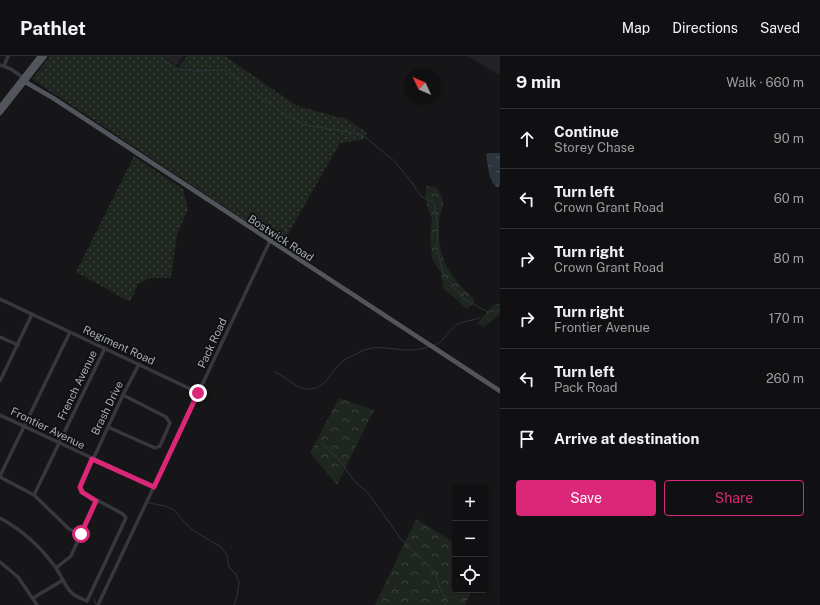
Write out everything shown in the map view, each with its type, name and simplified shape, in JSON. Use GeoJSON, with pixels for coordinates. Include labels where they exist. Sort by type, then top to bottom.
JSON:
{"type":"FeatureCollection","features":[{"type":"Feature","properties":{"kind":"main road"},"geometry":{"type":"LineString","coordinates":[[0,113],[40,56]]}},
{"type":"Feature","properties":{"kind":"main road"},"geometry":{"type":"LineString","coordinates":[[0,107],[45,56]]}},
{"type":"Feature","properties":{"kind":"main road","name":"Bostwick Road"},"geometry":{"type":"LineString","coordinates":[[25,79],[27,83],[53,98],[500,391]]}},
{"type":"Feature","properties":{"kind":"street"},"geometry":{"type":"LineString","coordinates":[[8,56],[2,65],[11,68],[25,79]]}},
{"type":"Feature","properties":{"kind":"street","name":"Pack Road"},"geometry":{"type":"LineString","coordinates":[[98,605],[270,241]]}},
{"type":"Feature","properties":{"kind":"street","name":"Regiment Road"},"geometry":{"type":"LineString","coordinates":[[0,299],[198,393]]}},
{"type":"Feature","properties":{"kind":"street"},"geometry":{"type":"LineString","coordinates":[[0,381],[1,376],[18,345],[32,314]]}},
{"type":"Feature","properties":{"kind":"street"},"geometry":{"type":"LineString","coordinates":[[70,332],[0,477],[34,495],[69,529],[81,534]]}},
{"type":"Feature","properties":{"kind":"street"},"geometry":{"type":"LineString","coordinates":[[0,337],[18,345]]}},
{"type":"Feature","properties":{"kind":"street","name":"French Avenue"},"geometry":{"type":"LineString","coordinates":[[34,495],[105,348]]}},
{"type":"Feature","properties":{"kind":"street","name":"Brash Drive"},"geometry":{"type":"LineString","coordinates":[[96,501],[82,492],[80,487],[92,459],[139,364]]}},
{"type":"Feature","properties":{"kind":"street"},"geometry":{"type":"LineString","coordinates":[[108,427],[155,448],[160,446],[170,423],[166,417],[123,395]]}},
{"type":"Feature","properties":{"kind":"street","name":"Frontier Avenue"},"geometry":{"type":"LineString","coordinates":[[0,415],[154,487]]}},
{"type":"Feature","properties":{"kind":"street"},"geometry":{"type":"LineString","coordinates":[[0,518],[10,523],[29,537],[56,568],[73,594],[87,601],[126,518],[123,514],[96,501],[71,556],[56,568]]}},
{"type":"Feature","properties":{"kind":"street"},"geometry":{"type":"LineString","coordinates":[[0,562],[18,577],[37,605]]}},
{"type":"Feature","properties":{"kind":"street"},"geometry":{"type":"LineString","coordinates":[[33,598],[63,580]]}},
{"type":"Feature","properties":{"kind":"shaded area"},"geometry":{"type":"Polygon","coordinates":[[[162,56],[183,56],[176,66],[162,56]]]}},
{"type":"Feature","properties":{"kind":"shaded area"},"geometry":{"type":"Polygon","coordinates":[[[468,56],[500,56],[500,75],[484,66],[468,56]]]}},
{"type":"Feature","properties":{"kind":"green space"},"geometry":{"type":"Polygon","coordinates":[[[50,56],[161,56],[178,68],[187,56],[225,56],[297,106],[349,120],[367,133],[362,140],[340,143],[282,245],[32,79],[50,56]]]}},
{"type":"Feature","properties":{"kind":"green space"},"geometry":{"type":"Polygon","coordinates":[[[134,156],[183,189],[188,209],[177,235],[171,278],[149,278],[138,284],[130,302],[76,272],[134,156]]]}},
{"type":"Feature","properties":{"kind":"green space"},"geometry":{"type":"Polygon","coordinates":[[[427,186],[436,187],[442,197],[443,206],[439,222],[439,235],[442,256],[457,282],[474,299],[473,304],[467,309],[443,288],[441,273],[432,258],[430,238],[432,219],[425,195],[427,186]]]}},
{"type":"Feature","properties":{"kind":"green space"},"geometry":{"type":"Polygon","coordinates":[[[500,303],[500,314],[484,327],[477,324],[492,306],[500,303]]]}},
{"type":"Feature","properties":{"kind":"green space"},"geometry":{"type":"Polygon","coordinates":[[[339,398],[374,410],[337,485],[310,453],[339,398]]]}},
{"type":"Feature","properties":{"kind":"green space"},"geometry":{"type":"Polygon","coordinates":[[[416,519],[452,541],[452,593],[471,593],[465,605],[375,605],[416,519]]]}},
{"type":"Feature","properties":{"kind":"water"},"geometry":{"type":"Polygon","coordinates":[[[500,153],[500,184],[498,188],[492,182],[490,177],[486,154],[500,153]]]}},
{"type":"Feature","properties":{"kind":"waterway"},"geometry":{"type":"LineString","coordinates":[[158,56],[177,69],[196,71],[226,70],[251,91],[286,115],[305,125],[354,133],[365,137],[393,160],[422,197],[434,203],[438,226],[437,248],[444,275],[464,299],[488,312],[500,310]]}},
{"type":"Feature","properties":{"kind":"waterway"},"geometry":{"type":"LineString","coordinates":[[434,345],[443,340],[458,324],[479,318]]}},
{"type":"Feature","properties":{"kind":"waterway"},"geometry":{"type":"LineString","coordinates":[[274,372],[296,386],[312,389],[322,385],[339,364],[362,351],[373,348],[411,350],[429,347]]}},
{"type":"Feature","properties":{"kind":"waterway"},"geometry":{"type":"LineString","coordinates":[[322,443],[342,463],[353,480],[368,493],[401,539],[435,573],[441,591],[446,597],[445,605]]}},
{"type":"Feature","properties":{"kind":"waterway"},"geometry":{"type":"LineString","coordinates":[[149,503],[165,506],[174,510],[194,531],[221,547],[227,555],[229,567],[235,573],[239,582],[234,605]]}},
{"type":"Feature","properties":{"kind":"waterway"},"geometry":{"type":"LineString","coordinates":[[94,599],[96,604]]}},
{"type":"Feature","properties":{"kind":"route"},"geometry":{"type":"LineString","coordinates":[[81,534],[96,501],[82,492],[80,487],[92,459],[154,487],[198,393]]}}]}
